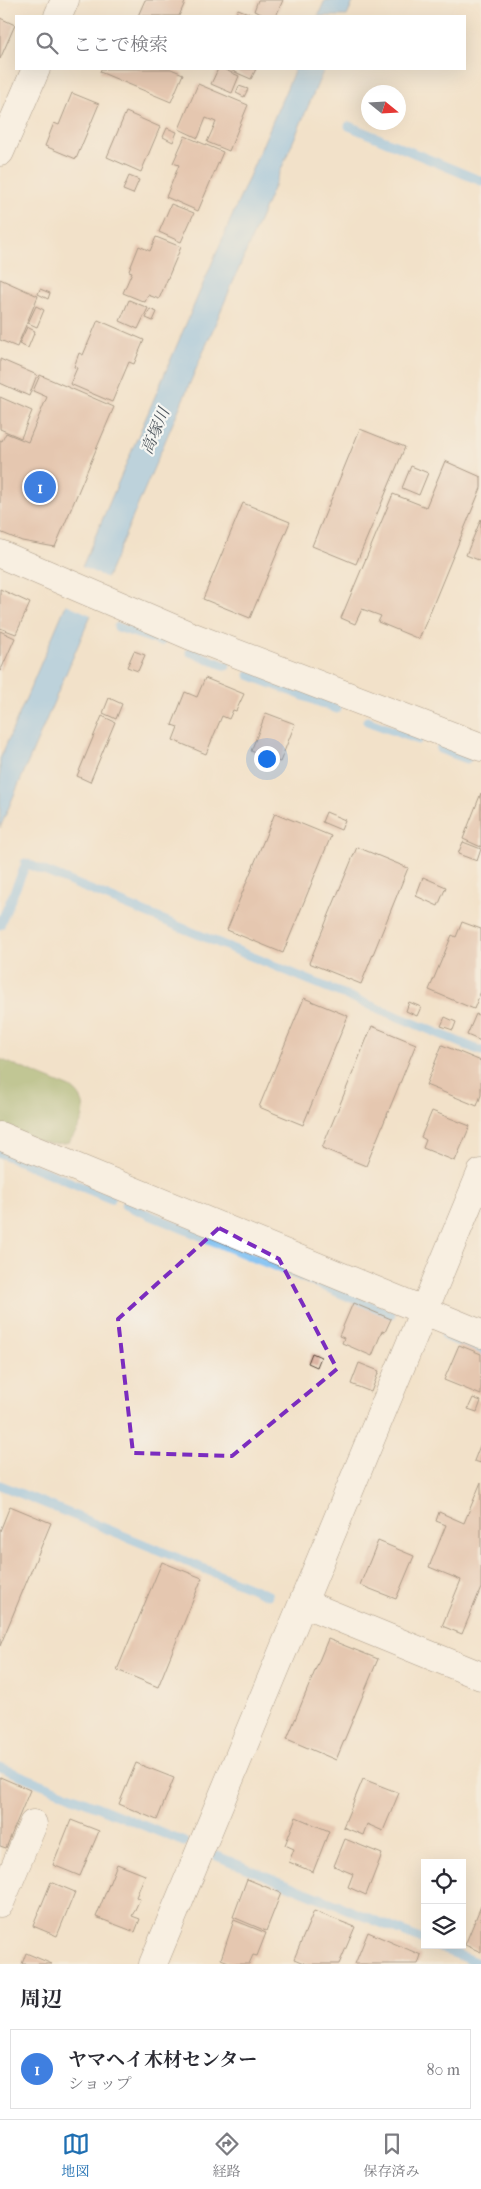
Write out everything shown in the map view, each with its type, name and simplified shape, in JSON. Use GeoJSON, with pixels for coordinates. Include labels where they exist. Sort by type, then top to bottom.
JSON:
{"type":"FeatureCollection","features":[{"type":"Feature","properties":{"kind":"street"},"geometry":{"type":"LineString","coordinates":[[58,15],[65,0]]}},
{"type":"Feature","properties":{"kind":"street"},"geometry":{"type":"LineString","coordinates":[[1,148],[36,70]]}},
{"type":"Feature","properties":{"kind":"street"},"geometry":{"type":"LineString","coordinates":[[0,554],[191,636],[481,747]]}},
{"type":"Feature","properties":{"kind":"street"},"geometry":{"type":"LineString","coordinates":[[0,1136],[481,1334]]}},
{"type":"Feature","properties":{"kind":"street"},"geometry":{"type":"LineString","coordinates":[[153,1964],[481,1172]]}},
{"type":"Feature","properties":{"kind":"street"},"geometry":{"type":"LineString","coordinates":[[303,1603],[481,1676]]}},
{"type":"Feature","properties":{"kind":"street"},"geometry":{"type":"LineString","coordinates":[[0,1904],[32,1824]]}},
{"type":"Feature","properties":{"kind":"highlighted area"},"geometry":{"type":"Polygon","coordinates":[[[219,1228],[279,1259],[337,1369],[232,1456],[133,1453],[118,1319],[219,1228]]]}},
{"type":"Feature","properties":{"kind":"green space"},"geometry":{"type":"Polygon","coordinates":[[[0,1059],[71,1088],[78,1094],[84,1107],[84,1114],[82,1121],[69,1142],[60,1144],[43,1142],[0,1124],[0,1059]]]}},
{"type":"Feature","properties":{"kind":"water"},"geometry":{"type":"Polygon","coordinates":[[[325,0],[354,0],[347,15],[318,15],[325,0]]]}},
{"type":"Feature","properties":{"kind":"water","name":"高塚川"},"geometry":{"type":"Polygon","coordinates":[[[295,70],[324,70],[0,828],[0,759],[295,70]]]}},
{"type":"Feature","properties":{"kind":"pier"},"geometry":{"type":"Polygon","coordinates":[[[80,566],[109,579],[93,616],[64,603],[80,566]]]}},
{"type":"Feature","properties":{"kind":"building"},"geometry":{"type":"Polygon","coordinates":[[[145,0],[186,0],[179,15],[138,15],[145,0]]]}},
{"type":"Feature","properties":{"kind":"building"},"geometry":{"type":"Polygon","coordinates":[[[258,0],[283,0],[276,15],[264,15],[254,11],[258,0]]]}},
{"type":"Feature","properties":{"kind":"building"},"geometry":{"type":"Polygon","coordinates":[[[238,9],[253,15],[235,15],[238,9]]]}},
{"type":"Feature","properties":{"kind":"building"},"geometry":{"type":"Polygon","coordinates":[[[0,18],[15,25],[0,59],[0,18]]]}},
{"type":"Feature","properties":{"kind":"building"},"geometry":{"type":"Polygon","coordinates":[[[101,70],[173,70],[183,74],[171,102],[100,72],[101,70]]]}},
{"type":"Feature","properties":{"kind":"building"},"geometry":{"type":"Polygon","coordinates":[[[218,70],[225,70],[239,76],[232,93],[211,84],[218,70]]]}},
{"type":"Feature","properties":{"kind":"building"},"geometry":{"type":"Polygon","coordinates":[[[230,70],[256,70],[251,79],[230,70]]]}},
{"type":"Feature","properties":{"kind":"building"},"geometry":{"type":"Polygon","coordinates":[[[198,84],[248,105],[229,151],[207,142],[216,122],[206,118],[198,138],[179,129],[198,84]]]}},
{"type":"Feature","properties":{"kind":"building"},"geometry":{"type":"Polygon","coordinates":[[[239,86],[248,89],[244,97],[236,93],[239,86]]]}},
{"type":"Feature","properties":{"kind":"building"},"geometry":{"type":"Polygon","coordinates":[[[72,93],[99,104],[76,159],[45,146],[54,123],[59,125],[72,93]]]}},
{"type":"Feature","properties":{"kind":"building"},"geometry":{"type":"Polygon","coordinates":[[[126,112],[160,127],[141,172],[107,157],[126,112]]]}},
{"type":"Feature","properties":{"kind":"building"},"geometry":{"type":"Polygon","coordinates":[[[167,128],[177,132],[173,142],[163,137],[167,128]]]}},
{"type":"Feature","properties":{"kind":"building"},"geometry":{"type":"Polygon","coordinates":[[[185,136],[223,152],[198,211],[166,197],[179,165],[173,163],[185,136]]]}},
{"type":"Feature","properties":{"kind":"building"},"geometry":{"type":"Polygon","coordinates":[[[129,176],[139,180],[133,194],[123,190],[129,176]]]}},
{"type":"Feature","properties":{"kind":"building"},"geometry":{"type":"Polygon","coordinates":[[[171,204],[194,213],[181,242],[159,232],[171,204]]]}},
{"type":"Feature","properties":{"kind":"building"},"geometry":{"type":"Polygon","coordinates":[[[156,237],[181,247],[159,299],[148,295],[145,302],[123,293],[132,272],[129,271],[139,246],[150,251],[156,237]]]}},
{"type":"Feature","properties":{"kind":"building"},"geometry":{"type":"Polygon","coordinates":[[[0,279],[38,296],[17,347],[0,340],[0,279]]]}},
{"type":"Feature","properties":{"kind":"building"},"geometry":{"type":"Polygon","coordinates":[[[40,289],[50,293],[48,299],[38,294],[40,289]]]}},
{"type":"Feature","properties":{"kind":"building"},"geometry":{"type":"Polygon","coordinates":[[[129,300],[148,308],[138,329],[120,321],[129,300]]]}},
{"type":"Feature","properties":{"kind":"building"},"geometry":{"type":"Polygon","coordinates":[[[36,306],[44,310],[37,327],[28,323],[36,306]]]}},
{"type":"Feature","properties":{"kind":"building"},"geometry":{"type":"Polygon","coordinates":[[[150,309],[157,312],[153,321],[146,318],[150,309]]]}},
{"type":"Feature","properties":{"kind":"building"},"geometry":{"type":"Polygon","coordinates":[[[98,320],[144,340],[134,364],[129,362],[112,402],[70,384],[77,368],[74,367],[79,353],[83,355],[98,320]]]}},
{"type":"Feature","properties":{"kind":"building"},"geometry":{"type":"Polygon","coordinates":[[[27,327],[35,331],[28,348],[19,344],[27,327]]]}},
{"type":"Feature","properties":{"kind":"building"},"geometry":{"type":"Polygon","coordinates":[[[0,359],[37,375],[29,396],[0,383],[0,359]]]}},
{"type":"Feature","properties":{"kind":"building"},"geometry":{"type":"Polygon","coordinates":[[[40,375],[114,407],[55,547],[22,541],[0,532],[0,440],[2,441],[6,433],[28,442],[47,397],[33,391],[40,375]]]}},
{"type":"Feature","properties":{"kind":"building"},"geometry":{"type":"Polygon","coordinates":[[[0,397],[32,411],[21,438],[0,429],[0,397]]]}},
{"type":"Feature","properties":{"kind":"building"},"geometry":{"type":"Polygon","coordinates":[[[360,429],[405,447],[356,564],[312,546],[360,429]]]}},
{"type":"Feature","properties":{"kind":"building"},"geometry":{"type":"Polygon","coordinates":[[[445,461],[481,477],[481,488],[419,639],[378,622],[381,616],[362,609],[355,624],[341,618],[393,494],[426,507],[445,461]]]}},
{"type":"Feature","properties":{"kind":"building"},"geometry":{"type":"Polygon","coordinates":[[[411,466],[428,473],[419,495],[402,488],[411,466]]]}},
{"type":"Feature","properties":{"kind":"building"},"geometry":{"type":"Polygon","coordinates":[[[243,503],[290,522],[250,618],[203,599],[243,503]]]}},
{"type":"Feature","properties":{"kind":"building"},"geometry":{"type":"Polygon","coordinates":[[[481,519],[481,561],[466,555],[481,519]]]}},
{"type":"Feature","properties":{"kind":"building"},"geometry":{"type":"Polygon","coordinates":[[[0,589],[30,603],[16,634],[0,628],[0,589]]]}},
{"type":"Feature","properties":{"kind":"building"},"geometry":{"type":"Polygon","coordinates":[[[0,631],[15,638],[0,672],[0,631]]]}},
{"type":"Feature","properties":{"kind":"building"},"geometry":{"type":"Polygon","coordinates":[[[134,651],[145,655],[138,671],[127,667],[134,651]]]}},
{"type":"Feature","properties":{"kind":"building"},"geometry":{"type":"Polygon","coordinates":[[[205,678],[244,694],[236,711],[233,710],[229,719],[222,716],[206,754],[173,740],[178,727],[172,725],[185,692],[197,697],[205,678]]]}},
{"type":"Feature","properties":{"kind":"building"},"geometry":{"type":"Polygon","coordinates":[[[109,698],[122,704],[116,719],[103,713],[109,698]]]}},
{"type":"Feature","properties":{"kind":"building"},"geometry":{"type":"Polygon","coordinates":[[[266,713],[295,724],[280,762],[251,751],[266,713]]]}},
{"type":"Feature","properties":{"kind":"building"},"geometry":{"type":"Polygon","coordinates":[[[102,716],[115,722],[90,782],[77,776],[102,716]]]}},
{"type":"Feature","properties":{"kind":"building"},"geometry":{"type":"Polygon","coordinates":[[[481,793],[481,847],[463,839],[481,793]]]}},
{"type":"Feature","properties":{"kind":"building"},"geometry":{"type":"Polygon","coordinates":[[[326,812],[345,820],[341,830],[322,822],[326,812]]]}},
{"type":"Feature","properties":{"kind":"building"},"geometry":{"type":"Polygon","coordinates":[[[275,813],[331,836],[283,953],[227,930],[275,813]]]}},
{"type":"Feature","properties":{"kind":"building"},"geometry":{"type":"Polygon","coordinates":[[[463,842],[481,849],[477,861],[458,854],[463,842]]]}},
{"type":"Feature","properties":{"kind":"building"},"geometry":{"type":"Polygon","coordinates":[[[357,847],[408,868],[361,984],[309,963],[357,847]]]}},
{"type":"Feature","properties":{"kind":"building"},"geometry":{"type":"Polygon","coordinates":[[[423,877],[446,887],[438,906],[416,896],[423,877]]]}},
{"type":"Feature","properties":{"kind":"building"},"geometry":{"type":"Polygon","coordinates":[[[462,922],[481,929],[481,991],[474,1009],[429,990],[452,935],[456,937],[462,922]]]}},
{"type":"Feature","properties":{"kind":"building"},"geometry":{"type":"Polygon","coordinates":[[[304,998],[348,1016],[303,1125],[259,1107],[304,998]]]}},
{"type":"Feature","properties":{"kind":"building"},"geometry":{"type":"Polygon","coordinates":[[[409,1002],[421,1007],[417,1016],[406,1011],[409,1002]]]}},
{"type":"Feature","properties":{"kind":"building"},"geometry":{"type":"Polygon","coordinates":[[[476,1014],[481,1016],[481,1041],[467,1035],[476,1014]]]}},
{"type":"Feature","properties":{"kind":"building"},"geometry":{"type":"Polygon","coordinates":[[[445,1017],[456,1022],[453,1030],[441,1026],[445,1017]]]}},
{"type":"Feature","properties":{"kind":"building"},"geometry":{"type":"Polygon","coordinates":[[[372,1026],[416,1044],[366,1166],[322,1148],[372,1026]]]}},
{"type":"Feature","properties":{"kind":"building"},"geometry":{"type":"Polygon","coordinates":[[[442,1045],[481,1061],[481,1095],[477,1106],[426,1085],[442,1045]]]}},
{"type":"Feature","properties":{"kind":"building"},"geometry":{"type":"Polygon","coordinates":[[[432,1111],[470,1126],[455,1161],[423,1148],[426,1140],[421,1137],[432,1111]]]}},
{"type":"Feature","properties":{"kind":"building"},"geometry":{"type":"Polygon","coordinates":[[[353,1303],[391,1319],[385,1332],[382,1331],[372,1356],[342,1343],[344,1338],[339,1336],[353,1303]]]}},
{"type":"Feature","properties":{"kind":"building"},"geometry":{"type":"Polygon","coordinates":[[[459,1345],[481,1354],[481,1395],[444,1380],[459,1345]]]}},
{"type":"Feature","properties":{"kind":"building"},"geometry":{"type":"Polygon","coordinates":[[[312,1353],[321,1357],[317,1367],[308,1363],[312,1353]]]}},
{"type":"Feature","properties":{"kind":"building"},"geometry":{"type":"Polygon","coordinates":[[[359,1363],[379,1371],[371,1392],[351,1384],[359,1363]]]}},
{"type":"Feature","properties":{"kind":"building"},"geometry":{"type":"Polygon","coordinates":[[[473,1398],[481,1401],[477,1412],[468,1409],[473,1398]]]}},
{"type":"Feature","properties":{"kind":"building"},"geometry":{"type":"Polygon","coordinates":[[[481,1443],[481,1463],[474,1461],[481,1443]]]}},
{"type":"Feature","properties":{"kind":"building"},"geometry":{"type":"Polygon","coordinates":[[[481,1482],[481,1588],[462,1634],[442,1626],[461,1580],[429,1567],[446,1525],[436,1521],[439,1512],[464,1523],[481,1482]]]}},
{"type":"Feature","properties":{"kind":"building"},"geometry":{"type":"Polygon","coordinates":[[[10,1506],[51,1523],[0,1646],[0,1531],[10,1506]]]}},
{"type":"Feature","properties":{"kind":"building"},"geometry":{"type":"Polygon","coordinates":[[[378,1541],[414,1556],[396,1599],[360,1585],[378,1541]]]}},
{"type":"Feature","properties":{"kind":"building"},"geometry":{"type":"Polygon","coordinates":[[[162,1562],[202,1578],[158,1687],[117,1670],[162,1562]]]}},
{"type":"Feature","properties":{"kind":"building"},"geometry":{"type":"Polygon","coordinates":[[[328,1639],[378,1659],[336,1760],[287,1739],[328,1639]]]}},
{"type":"Feature","properties":{"kind":"building"},"geometry":{"type":"Polygon","coordinates":[[[136,1763],[174,1778],[157,1820],[119,1804],[136,1763]]]}},
{"type":"Feature","properties":{"kind":"building"},"geometry":{"type":"Polygon","coordinates":[[[0,1777],[30,1790],[6,1848],[0,1846],[0,1777]]]}},
{"type":"Feature","properties":{"kind":"building"},"geometry":{"type":"Polygon","coordinates":[[[363,1779],[399,1793],[383,1831],[367,1824],[363,1835],[343,1827],[363,1779]]]}},
{"type":"Feature","properties":{"kind":"building"},"geometry":{"type":"Polygon","coordinates":[[[296,1817],[329,1831],[313,1872],[289,1862],[294,1849],[285,1845],[296,1817]]]}},
{"type":"Feature","properties":{"kind":"building"},"geometry":{"type":"Polygon","coordinates":[[[71,1820],[99,1831],[80,1876],[53,1865],[71,1820]]]}},
{"type":"Feature","properties":{"kind":"building"},"geometry":{"type":"Polygon","coordinates":[[[345,1839],[382,1854],[366,1895],[348,1887],[353,1874],[334,1866],[345,1839]]]}},
{"type":"Feature","properties":{"kind":"building"},"geometry":{"type":"Polygon","coordinates":[[[117,1864],[145,1875],[136,1897],[140,1899],[132,1916],[140,1919],[135,1932],[96,1917],[117,1864]]]}},
{"type":"Feature","properties":{"kind":"building"},"geometry":{"type":"Polygon","coordinates":[[[247,1879],[281,1893],[266,1931],[233,1917],[247,1879]]]}},
{"type":"Feature","properties":{"kind":"building"},"geometry":{"type":"Polygon","coordinates":[[[51,1882],[75,1892],[57,1936],[33,1926],[51,1882]]]}},
{"type":"Feature","properties":{"kind":"building"},"geometry":{"type":"Polygon","coordinates":[[[481,1906],[481,1952],[466,1945],[481,1906]]]}},
{"type":"Feature","properties":{"kind":"building"},"geometry":{"type":"Polygon","coordinates":[[[314,1911],[355,1927],[339,1964],[306,1964],[294,1959],[314,1911]]]}},
{"type":"Feature","properties":{"kind":"building"},"geometry":{"type":"Polygon","coordinates":[[[234,1920],[266,1933],[257,1956],[253,1955],[249,1964],[233,1964],[221,1959],[234,1920]]]}},
{"type":"Feature","properties":{"kind":"building"},"geometry":{"type":"Polygon","coordinates":[[[368,1932],[421,1955],[418,1964],[355,1964],[368,1932]]]}},
{"type":"Feature","properties":{"kind":"building"},"geometry":{"type":"Polygon","coordinates":[[[26,1953],[52,1964],[22,1964],[26,1953]]]}},
{"type":"Feature","properties":{"kind":"waterway"},"geometry":{"type":"LineString","coordinates":[[349,126],[481,181]]}},
{"type":"Feature","properties":{"kind":"waterway"},"geometry":{"type":"LineString","coordinates":[[118,627],[161,642]]}},
{"type":"Feature","properties":{"kind":"waterway"},"geometry":{"type":"LineString","coordinates":[[190,652],[226,666]]}},
{"type":"Feature","properties":{"kind":"waterway"},"geometry":{"type":"LineString","coordinates":[[249,675],[337,709]]}},
{"type":"Feature","properties":{"kind":"waterway"},"geometry":{"type":"LineString","coordinates":[[367,721],[418,740]]}},
{"type":"Feature","properties":{"kind":"waterway"},"geometry":{"type":"LineString","coordinates":[[440,749],[467,759]]}},
{"type":"Feature","properties":{"kind":"waterway"},"geometry":{"type":"LineString","coordinates":[[25,863],[481,1051]]}},
{"type":"Feature","properties":{"kind":"waterway"},"geometry":{"type":"LineString","coordinates":[[0,925],[26,864]]}},
{"type":"Feature","properties":{"kind":"waterway"},"geometry":{"type":"LineString","coordinates":[[0,1153],[111,1199]]}},
{"type":"Feature","properties":{"kind":"waterway"},"geometry":{"type":"LineString","coordinates":[[125,1205],[391,1314]]}},
{"type":"Feature","properties":{"kind":"waterway"},"geometry":{"type":"LineString","coordinates":[[445,1336],[481,1351]]}},
{"type":"Feature","properties":{"kind":"waterway"},"geometry":{"type":"LineString","coordinates":[[0,1485],[268,1595]]}},
{"type":"Feature","properties":{"kind":"waterway"},"geometry":{"type":"LineString","coordinates":[[0,1767],[184,1842]]}},
{"type":"Feature","properties":{"kind":"waterway"},"geometry":{"type":"LineString","coordinates":[[217,1856],[421,1939]]}},
{"type":"Feature","properties":{"kind":"waterway"},"geometry":{"type":"LineString","coordinates":[[444,1949],[480,1964]]}},
{"type":"Feature","properties":{"kind":"place","name":"ヤマヘイ木材センター"},"geometry":{"type":"Point","coordinates":[40,487]}}]}
